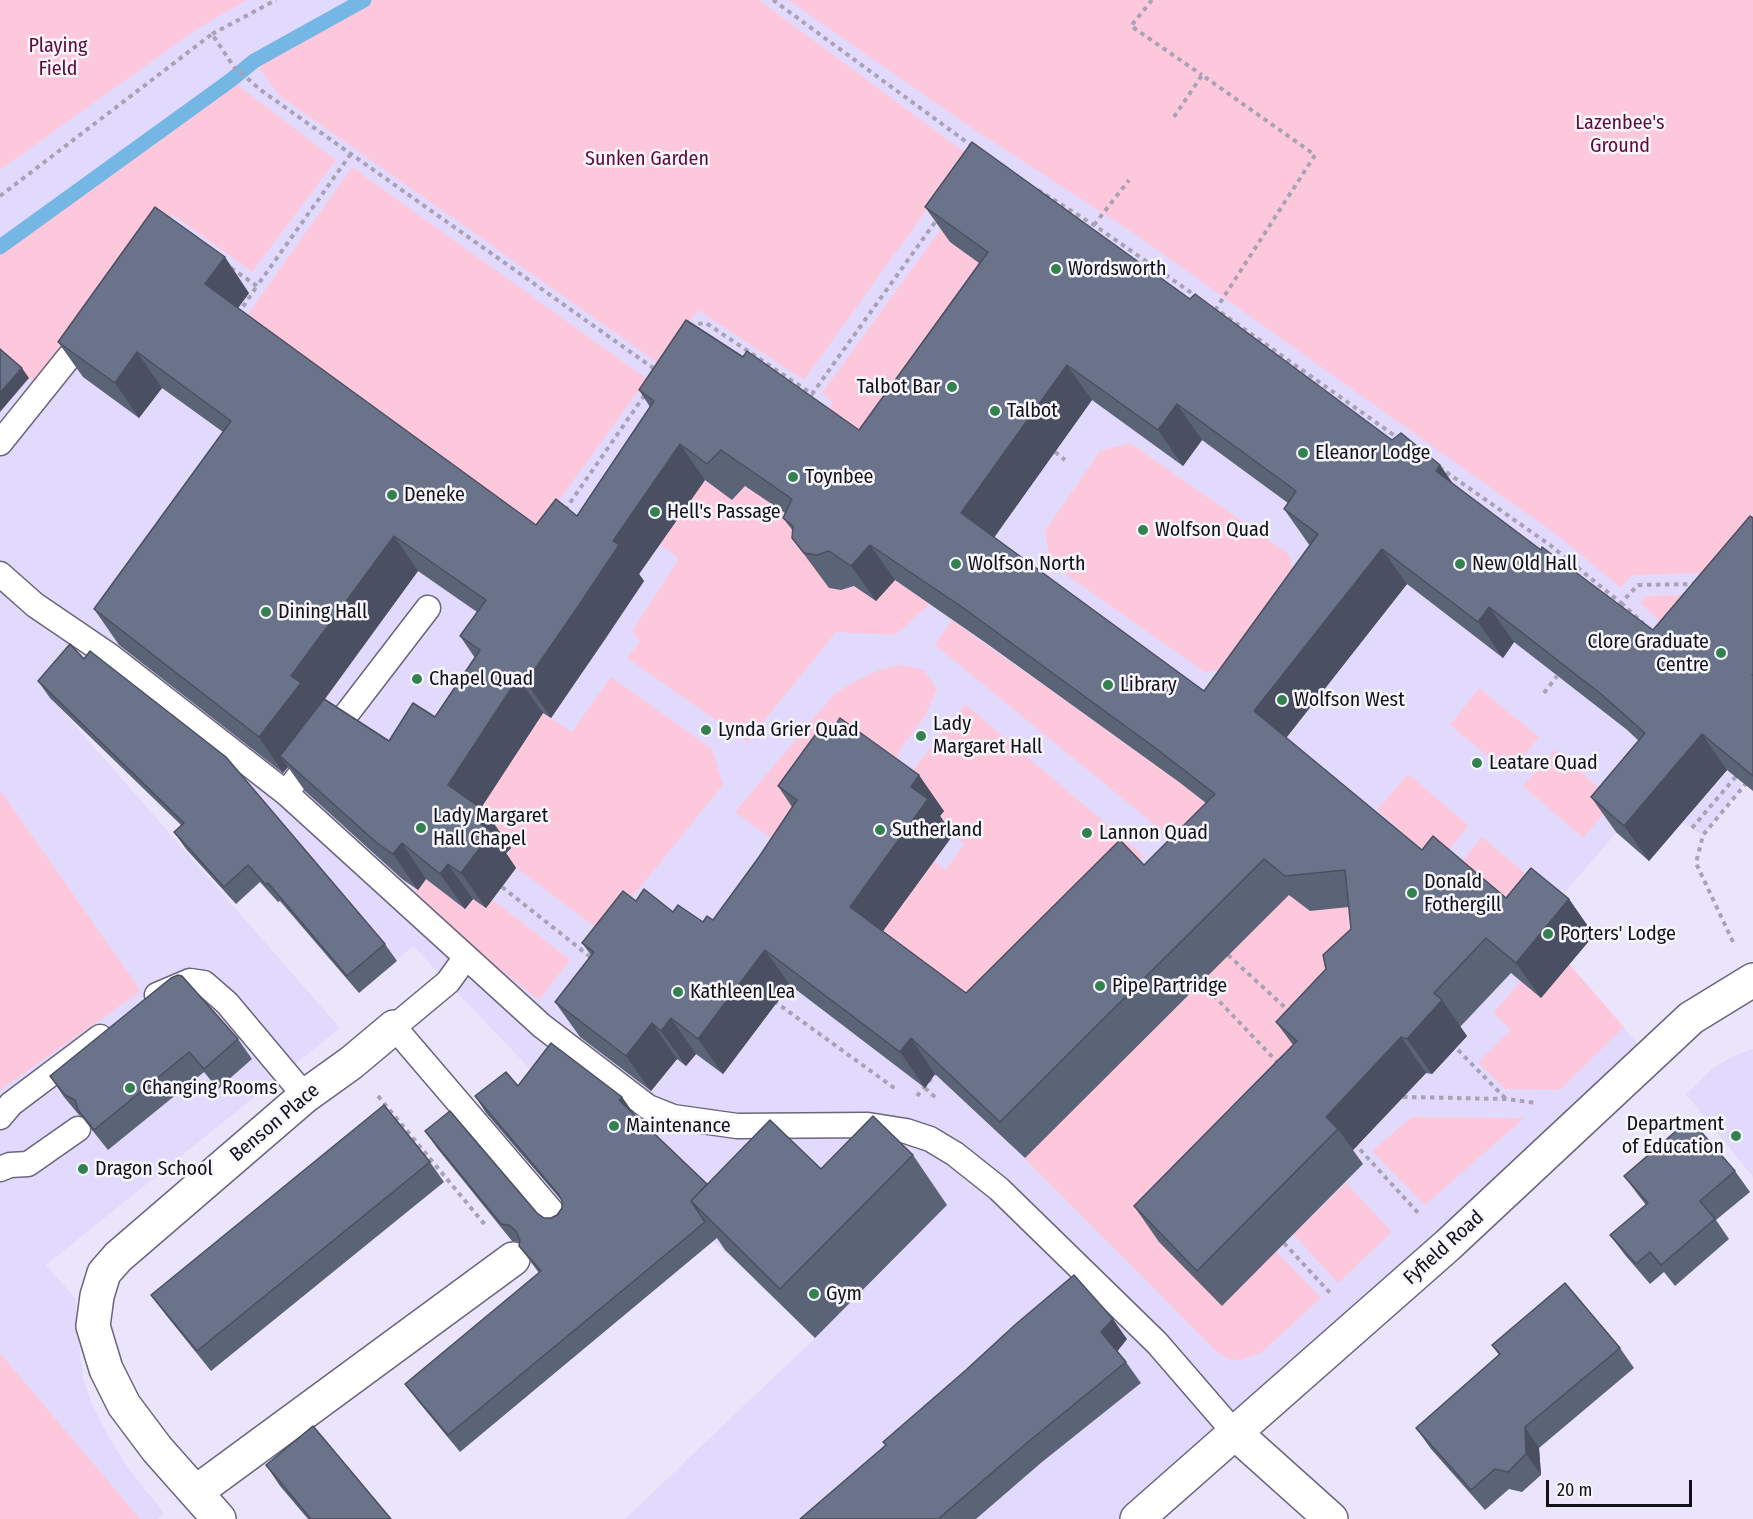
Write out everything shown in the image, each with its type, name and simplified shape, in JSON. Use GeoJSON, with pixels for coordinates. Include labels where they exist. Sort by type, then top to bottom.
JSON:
{"type":"FeatureCollection","features":[{"type":"Feature","properties":{"kind":"street","name":"Fyfield Road"},"geometry":{"type":"LineString","coordinates":[[1137,1519],[1448,1245],[1690,1018],[1752,980]]}},
{"type":"Feature","properties":{"kind":"street","name":"Benson Place"},"geometry":{"type":"LineString","coordinates":[[219,1519],[157,1449],[120,1396],[106,1369],[93,1326],[97,1296],[104,1273],[118,1257],[305,1096],[351,1063],[394,1027]]}},
{"type":"Feature","properties":{"kind":"street"},"geometry":{"type":"LineString","coordinates":[[196,1492],[513,1258]]}},
{"type":"Feature","properties":{"kind":"street"},"geometry":{"type":"LineString","coordinates":[[1234,1432],[1331,1519]]}},
{"type":"Feature","properties":{"kind":"lane"},"geometry":{"type":"LineString","coordinates":[[0,443],[69,357]]}},
{"type":"Feature","properties":{"kind":"lane"},"geometry":{"type":"LineString","coordinates":[[0,574],[35,605],[110,656],[286,793],[550,1033],[648,1107],[673,1117],[737,1126],[868,1125],[930,1139],[955,1154],[999,1189],[1157,1343],[1234,1432]]}},
{"type":"Feature","properties":{"kind":"lane"},"geometry":{"type":"LineString","coordinates":[[286,793],[428,608]]}},
{"type":"Feature","properties":{"kind":"lane"},"geometry":{"type":"LineString","coordinates":[[466,957],[448,982],[394,1027],[561,1221]]}},
{"type":"Feature","properties":{"kind":"lane"},"geometry":{"type":"LineString","coordinates":[[0,1117],[11,1104],[155,996],[190,981],[204,983],[227,1003],[305,1096]]}},
{"type":"Feature","properties":{"kind":"lane"},"geometry":{"type":"LineString","coordinates":[[0,1169],[10,1165],[28,1164],[78,1129]]}},
{"type":"Feature","properties":{"kind":"path"},"geometry":{"type":"LineString","coordinates":[[0,196],[212,34],[276,0]]}},
{"type":"Feature","properties":{"kind":"path"},"geometry":{"type":"LineString","coordinates":[[773,0],[975,148]]}},
{"type":"Feature","properties":{"kind":"path"},"geometry":{"type":"LineString","coordinates":[[1152,0],[1131,26],[1315,155],[1210,318]]}},
{"type":"Feature","properties":{"kind":"path"},"geometry":{"type":"LineString","coordinates":[[212,34],[234,68],[262,91],[660,373]]}},
{"type":"Feature","properties":{"kind":"path"},"geometry":{"type":"LineString","coordinates":[[1174,117],[1202,75]]}},
{"type":"Feature","properties":{"kind":"path"},"geometry":{"type":"LineString","coordinates":[[234,314],[237,316],[350,155]]}},
{"type":"Feature","properties":{"kind":"path"},"geometry":{"type":"LineString","coordinates":[[1094,225],[1129,180]]}},
{"type":"Feature","properties":{"kind":"path"},"geometry":{"type":"LineString","coordinates":[[1033,186],[1197,296]]}},
{"type":"Feature","properties":{"kind":"path"},"geometry":{"type":"LineString","coordinates":[[1057,211],[1062,205]]}},
{"type":"Feature","properties":{"kind":"path"},"geometry":{"type":"LineString","coordinates":[[807,401],[944,211]]}},
{"type":"Feature","properties":{"kind":"path"},"geometry":{"type":"LineString","coordinates":[[230,267],[256,286]]}},
{"type":"Feature","properties":{"kind":"path"},"geometry":{"type":"LineString","coordinates":[[1206,303],[1404,442]]}},
{"type":"Feature","properties":{"kind":"path"},"geometry":{"type":"LineString","coordinates":[[691,332],[697,324],[706,322],[812,394]]}},
{"type":"Feature","properties":{"kind":"path"},"geometry":{"type":"LineString","coordinates":[[559,518],[647,392]]}},
{"type":"Feature","properties":{"kind":"path"},"geometry":{"type":"LineString","coordinates":[[1340,407],[1345,400]]}},
{"type":"Feature","properties":{"kind":"path"},"geometry":{"type":"LineString","coordinates":[[1055,452],[1065,460]]}},
{"type":"Feature","properties":{"kind":"path"},"geometry":{"type":"LineString","coordinates":[[1433,462],[1550,545],[1622,603],[1645,625]]}},
{"type":"Feature","properties":{"kind":"path"},"geometry":{"type":"LineString","coordinates":[[1622,603],[1638,585],[1707,584]]}},
{"type":"Feature","properties":{"kind":"path"},"geometry":{"type":"LineString","coordinates":[[1544,693],[1557,676]]}},
{"type":"Feature","properties":{"kind":"path"},"geometry":{"type":"LineString","coordinates":[[1692,828],[1745,765]]}},
{"type":"Feature","properties":{"kind":"path"},"geometry":{"type":"LineString","coordinates":[[1752,980],[1696,863],[1704,835],[1753,776]]}},
{"type":"Feature","properties":{"kind":"path"},"geometry":{"type":"LineString","coordinates":[[502,887],[593,960]]}},
{"type":"Feature","properties":{"kind":"path"},"geometry":{"type":"LineString","coordinates":[[587,968],[598,953]]}},
{"type":"Feature","properties":{"kind":"path"},"geometry":{"type":"LineString","coordinates":[[1228,955],[1295,1017]]}},
{"type":"Feature","properties":{"kind":"path"},"geometry":{"type":"LineString","coordinates":[[1201,982],[1280,1065]]}},
{"type":"Feature","properties":{"kind":"path"},"geometry":{"type":"LineString","coordinates":[[770,998],[902,1094]]}},
{"type":"Feature","properties":{"kind":"path"},"geometry":{"type":"LineString","coordinates":[[1458,1050],[1506,1099]]}},
{"type":"Feature","properties":{"kind":"path"},"geometry":{"type":"LineString","coordinates":[[351,1063],[513,1258]]}},
{"type":"Feature","properties":{"kind":"path"},"geometry":{"type":"LineString","coordinates":[[912,1101],[936,1074]]}},
{"type":"Feature","properties":{"kind":"path"},"geometry":{"type":"LineString","coordinates":[[1403,1097],[1506,1099],[1593,1110]]}},
{"type":"Feature","properties":{"kind":"path"},"geometry":{"type":"LineString","coordinates":[[1352,1142],[1448,1245]]}},
{"type":"Feature","properties":{"kind":"path"},"geometry":{"type":"LineString","coordinates":[[1284,1243],[1336,1299]]}},
{"type":"Feature","properties":{"kind":"shaded area","name":"Lady Margaret Hall"},"geometry":{"type":"Polygon","coordinates":[[[0,0],[1233,0],[1661,342],[1753,774],[1703,835],[1682,823],[1649,861],[1616,833],[1556,903],[1594,935],[1569,964],[1650,1058],[1137,1519],[625,1519],[815,1338],[651,1181],[552,1092],[413,946],[359,993],[261,882],[236,904],[186,849],[200,836],[58,706],[340,1028],[46,1265],[76,1299],[83,1379],[92,1404],[108,1436],[131,1472],[164,1513],[157,1519],[0,1519],[0,0]]]}},
{"type":"Feature","properties":{"kind":"shaded area","name":"Department of Education"},"geometry":{"type":"Polygon","coordinates":[[[1753,1049],[1753,1177],[1686,1094],[1713,1068],[1733,1056],[1753,1049]]]}},
{"type":"Feature","properties":{"kind":"green space","name":"Playing Field"},"geometry":{"type":"Polygon","coordinates":[[[0,0],[247,0],[197,29],[0,170],[0,0]]]}},
{"type":"Feature","properties":{"kind":"green space","name":"Sunken Garden"},"geometry":{"type":"Polygon","coordinates":[[[364,0],[759,0],[967,154],[804,380],[698,310],[658,363],[280,96],[254,61],[364,0]]]}},
{"type":"Feature","properties":{"kind":"green space","name":"Lazenbee's Ground"},"geometry":{"type":"Polygon","coordinates":[[[788,0],[1753,0],[1753,547],[1738,572],[1632,575],[1621,588],[1557,535],[1129,230],[973,129],[788,0]]]}},
{"type":"Feature","properties":{"kind":"green space"},"geometry":{"type":"Polygon","coordinates":[[[231,80],[336,160],[252,272],[173,215],[34,381],[29,378],[0,353],[0,247],[231,80]]]}},
{"type":"Feature","properties":{"kind":"green space"},"geometry":{"type":"Polygon","coordinates":[[[352,167],[647,379],[536,532],[243,321],[352,167]]]}},
{"type":"Feature","properties":{"kind":"green space"},"geometry":{"type":"Polygon","coordinates":[[[985,168],[1025,296],[902,490],[820,421],[833,402],[822,393],[985,168]]]}},
{"type":"Feature","properties":{"kind":"green space"},"geometry":{"type":"Polygon","coordinates":[[[1130,443],[1289,554],[1296,585],[1236,668],[1204,672],[1050,563],[1045,531],[1100,451],[1130,443]]]}},
{"type":"Feature","properties":{"kind":"green space"},"geometry":{"type":"Polygon","coordinates":[[[705,480],[732,500],[745,486],[817,535],[841,590],[854,586],[876,601],[895,580],[930,604],[895,635],[836,632],[747,742],[627,658],[640,641],[632,631],[679,559],[660,544],[705,480]]]}},
{"type":"Feature","properties":{"kind":"green space"},"geometry":{"type":"Polygon","coordinates":[[[1714,595],[1679,639],[1640,603],[1646,596],[1714,595]]]}},
{"type":"Feature","properties":{"kind":"green space"},"geometry":{"type":"Polygon","coordinates":[[[952,620],[1179,782],[1230,822],[1178,834],[1161,830],[935,645],[952,620]]]}},
{"type":"Feature","properties":{"kind":"green space"},"geometry":{"type":"Polygon","coordinates":[[[900,665],[924,670],[937,689],[925,716],[901,748],[896,759],[804,863],[735,812],[834,694],[879,670],[900,665]]]}},
{"type":"Feature","properties":{"kind":"green space"},"geometry":{"type":"Polygon","coordinates":[[[611,677],[712,749],[723,785],[603,933],[503,858],[511,848],[480,810],[543,713],[572,732],[611,677]]]}},
{"type":"Feature","properties":{"kind":"green space"},"geometry":{"type":"Polygon","coordinates":[[[1479,688],[1539,737],[1509,774],[1450,725],[1479,688]]]}},
{"type":"Feature","properties":{"kind":"green space"},"geometry":{"type":"Polygon","coordinates":[[[965,704],[1144,856],[982,1022],[847,922],[913,890],[934,861],[946,870],[964,844],[936,822],[944,811],[904,782],[965,704]]]}},
{"type":"Feature","properties":{"kind":"green space"},"geometry":{"type":"Polygon","coordinates":[[[1555,750],[1614,801],[1583,838],[1523,786],[1555,750]]]}},
{"type":"Feature","properties":{"kind":"green space"},"geometry":{"type":"Polygon","coordinates":[[[1408,774],[1469,826],[1437,863],[1377,810],[1408,774]]]}},
{"type":"Feature","properties":{"kind":"green space"},"geometry":{"type":"Polygon","coordinates":[[[0,790],[141,991],[0,1090],[0,790]]]}},
{"type":"Feature","properties":{"kind":"green space"},"geometry":{"type":"Polygon","coordinates":[[[1482,837],[1540,886],[1519,912],[1460,863],[1482,837]]]}},
{"type":"Feature","properties":{"kind":"green space"},"geometry":{"type":"Polygon","coordinates":[[[426,879],[465,909],[473,899],[486,908],[493,900],[570,960],[539,1000],[409,898],[426,879]]]}},
{"type":"Feature","properties":{"kind":"green space"},"geometry":{"type":"Polygon","coordinates":[[[1352,880],[1420,934],[1276,1251],[1321,1298],[1261,1353],[1240,1360],[1228,1359],[1216,1351],[1024,1158],[1201,982],[1294,883],[1296,900],[1310,911],[1329,909],[1352,880]]]}},
{"type":"Feature","properties":{"kind":"green space"},"geometry":{"type":"Polygon","coordinates":[[[1569,964],[1624,1027],[1560,1090],[1505,1089],[1478,1063],[1511,1030],[1493,1013],[1521,981],[1541,998],[1569,964]]]}},
{"type":"Feature","properties":{"kind":"green space"},"geometry":{"type":"Polygon","coordinates":[[[1412,1117],[1524,1118],[1425,1205],[1372,1151],[1412,1117]]]}},
{"type":"Feature","properties":{"kind":"green space"},"geometry":{"type":"Polygon","coordinates":[[[1346,1183],[1392,1232],[1338,1283],[1293,1234],[1346,1183]]]}},
{"type":"Feature","properties":{"kind":"green space"},"geometry":{"type":"Polygon","coordinates":[[[0,1353],[140,1519],[0,1519],[0,1353]]]}},
{"type":"Feature","properties":{"kind":"building"},"geometry":{"type":"Polygon","coordinates":[[[972,142],[1190,299],[1195,294],[1392,440],[1401,433],[1440,465],[1436,471],[1653,630],[1750,516],[1753,518],[1753,776],[1702,734],[1624,826],[1591,797],[1645,733],[1601,694],[1489,607],[1478,622],[1382,549],[1254,711],[1422,850],[1433,836],[1506,898],[1531,868],[1569,899],[1516,963],[1486,938],[1434,993],[1442,1000],[1407,1039],[1401,1037],[1326,1117],[1338,1129],[1197,1271],[1134,1206],[1297,1041],[1276,1022],[1326,969],[1323,955],[1351,929],[1345,870],[1285,876],[1264,859],[1000,1122],[911,1038],[900,1052],[765,950],[698,1039],[671,1018],[661,1031],[652,1023],[626,1056],[555,1002],[594,952],[582,943],[623,891],[636,901],[644,889],[673,912],[678,905],[703,922],[707,916],[713,920],[797,800],[778,786],[818,731],[827,738],[840,718],[919,775],[911,787],[928,799],[850,907],[966,993],[1120,840],[1144,865],[1215,794],[962,607],[870,545],[851,566],[829,551],[817,555],[804,553],[792,538],[793,526],[783,518],[792,499],[721,450],[707,464],[680,444],[613,541],[619,545],[579,605],[526,682],[518,678],[448,785],[486,812],[478,822],[492,832],[461,873],[448,864],[440,874],[402,843],[393,854],[377,843],[280,756],[324,699],[389,741],[413,703],[435,717],[480,650],[460,636],[486,600],[394,536],[291,676],[301,683],[259,737],[94,609],[231,421],[137,352],[115,383],[58,342],[155,207],[225,257],[205,284],[536,525],[556,499],[577,516],[654,401],[639,390],[686,320],[743,357],[747,351],[859,430],[988,252],[925,207],[972,142]],[[1067,365],[961,513],[1204,691],[1318,534],[1284,509],[1296,491],[1177,404],[1158,430],[1067,365]]]}},
{"type":"Feature","properties":{"kind":"building"},"geometry":{"type":"Polygon","coordinates":[[[0,349],[22,368],[0,393],[0,349]]]}},
{"type":"Feature","properties":{"kind":"building"},"geometry":{"type":"Polygon","coordinates":[[[70,644],[84,659],[90,651],[226,757],[385,944],[347,976],[268,883],[266,885],[248,865],[224,887],[174,832],[184,823],[38,681],[70,644]]]}},
{"type":"Feature","properties":{"kind":"building"},"geometry":{"type":"Polygon","coordinates":[[[182,976],[238,1039],[204,1069],[189,1052],[94,1130],[78,1110],[75,1100],[65,1095],[50,1076],[171,978],[182,976]]]}},
{"type":"Feature","properties":{"kind":"building"},"geometry":{"type":"Polygon","coordinates":[[[551,1043],[622,1097],[619,1100],[707,1184],[691,1201],[705,1222],[448,1435],[405,1384],[541,1271],[519,1246],[520,1240],[516,1231],[509,1225],[501,1224],[425,1131],[450,1111],[537,1213],[544,1218],[557,1215],[562,1208],[559,1195],[475,1096],[506,1072],[518,1086],[551,1043]]]}},
{"type":"Feature","properties":{"kind":"building"},"geometry":{"type":"Polygon","coordinates":[[[384,1105],[430,1162],[197,1351],[151,1295],[384,1105]]]}},
{"type":"Feature","properties":{"kind":"building"},"geometry":{"type":"Polygon","coordinates":[[[873,1116],[913,1155],[780,1289],[691,1201],[770,1120],[821,1169],[873,1116]]]}},
{"type":"Feature","properties":{"kind":"building"},"geometry":{"type":"Polygon","coordinates":[[[1690,1119],[1735,1171],[1700,1201],[1715,1219],[1661,1265],[1650,1252],[1636,1264],[1610,1235],[1648,1203],[1624,1176],[1690,1119]]]}},
{"type":"Feature","properties":{"kind":"building"},"geometry":{"type":"Polygon","coordinates":[[[1074,1275],[1113,1319],[1101,1332],[1126,1362],[938,1519],[800,1519],[886,1445],[883,1442],[1074,1275]]]}},
{"type":"Feature","properties":{"kind":"building"},"geometry":{"type":"Polygon","coordinates":[[[1565,1283],[1620,1348],[1525,1427],[1526,1454],[1508,1472],[1495,1469],[1471,1490],[1416,1428],[1500,1354],[1492,1345],[1565,1283]]]}},
{"type":"Feature","properties":{"kind":"building"},"geometry":{"type":"Polygon","coordinates":[[[313,1426],[391,1519],[311,1519],[266,1465],[313,1426]]]}},
{"type":"Feature","properties":{"kind":"waterway"},"geometry":{"type":"LineString","coordinates":[[0,247],[254,61],[364,0]]}},
{"type":"Feature","properties":{"kind":"place","name":"Wordsworth"},"geometry":{"type":"Point","coordinates":[1056,269]}},
{"type":"Feature","properties":{"kind":"place","name":"Talbot Bar"},"geometry":{"type":"Point","coordinates":[952,387]}},
{"type":"Feature","properties":{"kind":"place","name":"Talbot"},"geometry":{"type":"Point","coordinates":[995,411]}},
{"type":"Feature","properties":{"kind":"place","name":"Eleanor Lodge"},"geometry":{"type":"Point","coordinates":[1303,453]}},
{"type":"Feature","properties":{"kind":"place","name":"Toynbee"},"geometry":{"type":"Point","coordinates":[793,477]}},
{"type":"Feature","properties":{"kind":"place","name":"Deneke"},"geometry":{"type":"Point","coordinates":[392,495]}},
{"type":"Feature","properties":{"kind":"place","name":"Hell's Passage"},"geometry":{"type":"Point","coordinates":[655,512]}},
{"type":"Feature","properties":{"kind":"place","name":"Wolfson Quad"},"geometry":{"type":"Point","coordinates":[1143,530]}},
{"type":"Feature","properties":{"kind":"place","name":"Wolfson North"},"geometry":{"type":"Point","coordinates":[956,564]}},
{"type":"Feature","properties":{"kind":"place","name":"New Old Hall"},"geometry":{"type":"Point","coordinates":[1460,564]}},
{"type":"Feature","properties":{"kind":"place","name":"Dining Hall"},"geometry":{"type":"Point","coordinates":[266,612]}},
{"type":"Feature","properties":{"kind":"place","name":"Clore Graduate Centre"},"geometry":{"type":"Point","coordinates":[1721,653]}},
{"type":"Feature","properties":{"kind":"place","name":"Chapel Quad"},"geometry":{"type":"Point","coordinates":[417,679]}},
{"type":"Feature","properties":{"kind":"place","name":"Library"},"geometry":{"type":"Point","coordinates":[1108,685]}},
{"type":"Feature","properties":{"kind":"place","name":"Wolfson West"},"geometry":{"type":"Point","coordinates":[1282,700]}},
{"type":"Feature","properties":{"kind":"place","name":"Lynda Grier Quad"},"geometry":{"type":"Point","coordinates":[706,730]}},
{"type":"Feature","properties":{"kind":"place","name":"Lady Margaret Hall"},"geometry":{"type":"Point","coordinates":[921,736]}},
{"type":"Feature","properties":{"kind":"place","name":"Leatare Quad"},"geometry":{"type":"Point","coordinates":[1477,763]}},
{"type":"Feature","properties":{"kind":"place","name":"Lady Margaret Hall Chapel"},"geometry":{"type":"Point","coordinates":[421,828]}},
{"type":"Feature","properties":{"kind":"place","name":"Sutherland"},"geometry":{"type":"Point","coordinates":[880,830]}},
{"type":"Feature","properties":{"kind":"place","name":"Lannon Quad"},"geometry":{"type":"Point","coordinates":[1087,833]}},
{"type":"Feature","properties":{"kind":"place","name":"Donald Fothergill"},"geometry":{"type":"Point","coordinates":[1412,893]}},
{"type":"Feature","properties":{"kind":"place","name":"Porters' Lodge"},"geometry":{"type":"Point","coordinates":[1548,934]}},
{"type":"Feature","properties":{"kind":"place","name":"Pipe Partridge"},"geometry":{"type":"Point","coordinates":[1100,986]}},
{"type":"Feature","properties":{"kind":"place","name":"Kathleen Lea"},"geometry":{"type":"Point","coordinates":[678,992]}},
{"type":"Feature","properties":{"kind":"place","name":"Changing Rooms"},"geometry":{"type":"Point","coordinates":[130,1088]}},
{"type":"Feature","properties":{"kind":"place","name":"Maintenance"},"geometry":{"type":"Point","coordinates":[614,1126]}},
{"type":"Feature","properties":{"kind":"place","name":"Department of Education"},"geometry":{"type":"Point","coordinates":[1736,1136]}},
{"type":"Feature","properties":{"kind":"place","name":"Dragon School"},"geometry":{"type":"Point","coordinates":[83,1169]}},
{"type":"Feature","properties":{"kind":"place","name":"Gym"},"geometry":{"type":"Point","coordinates":[814,1294]}}]}
